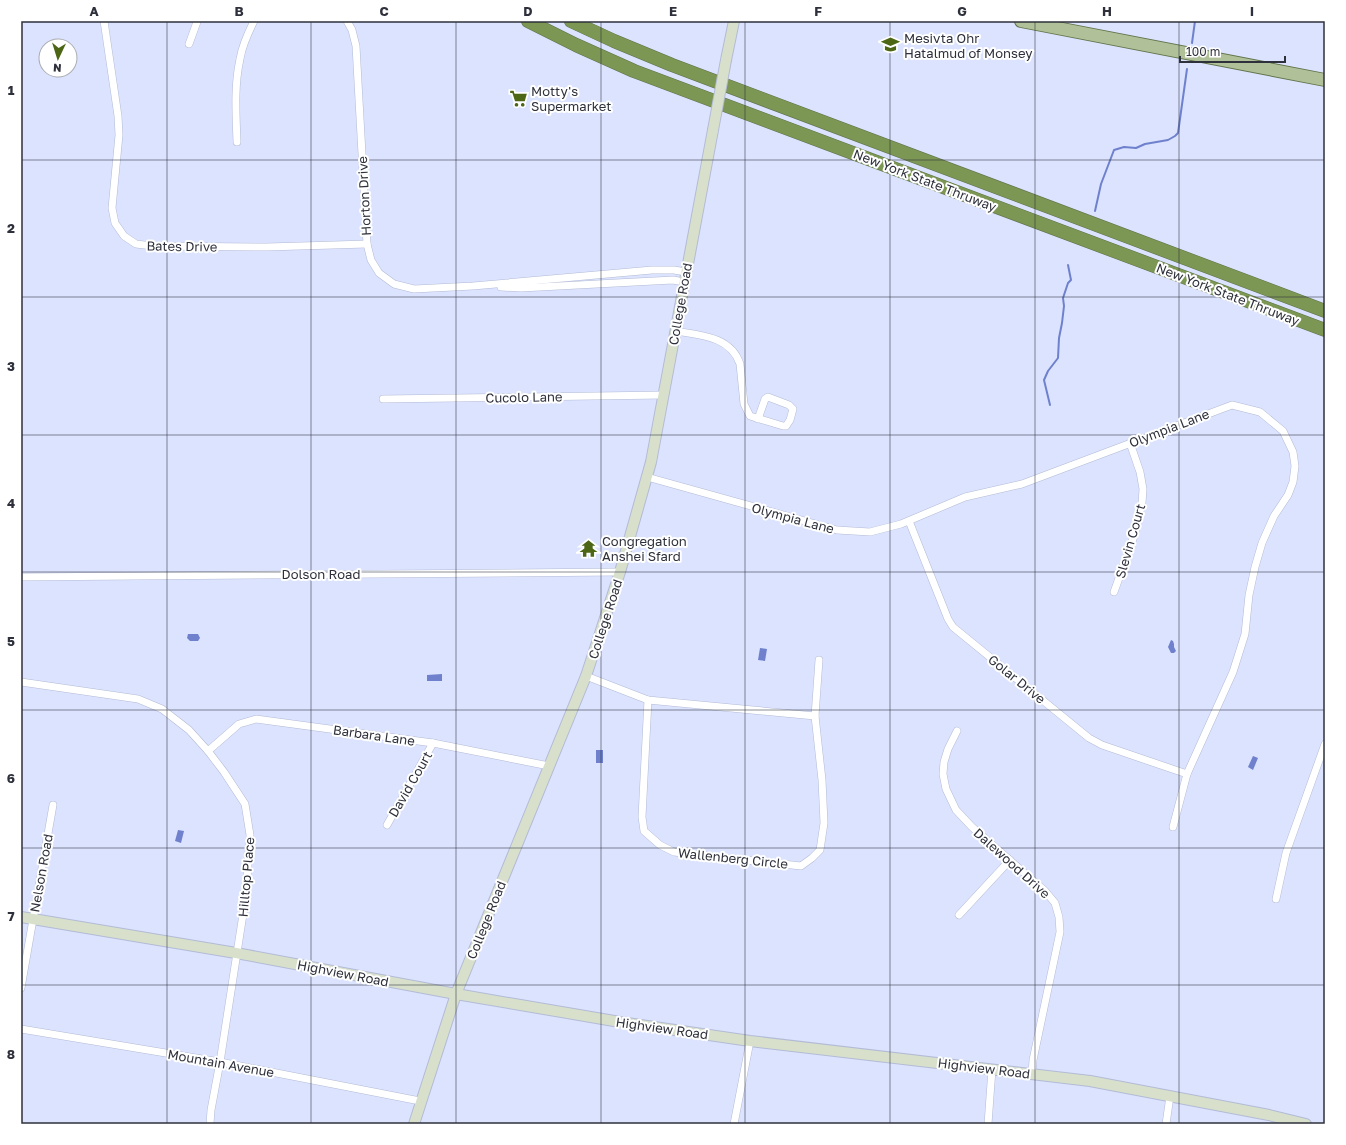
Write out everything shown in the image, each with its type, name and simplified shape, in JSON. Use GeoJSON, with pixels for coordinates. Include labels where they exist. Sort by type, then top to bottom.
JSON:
{"type":"FeatureCollection","features":[{"type":"Feature","properties":{"kind":"highway","name":"New York State Thruway"},"geometry":{"type":"LineString","coordinates":[[528,21],[576,45],[634,71],[1325,330]]}},
{"type":"Feature","properties":{"kind":"highway","name":"New York State Thruway"},"geometry":{"type":"LineString","coordinates":[[571,21],[672,65],[1325,311]]}},
{"type":"Feature","properties":{"kind":"main road"},"geometry":{"type":"LineString","coordinates":[[1021,21],[1325,80]]}},
{"type":"Feature","properties":{"kind":"street","name":"Bates Drive"},"geometry":{"type":"LineString","coordinates":[[104,21],[118,116],[119,135],[112,208],[115,223],[124,236],[136,244],[153,246],[267,247],[367,244]]}},
{"type":"Feature","properties":{"kind":"street"},"geometry":{"type":"LineString","coordinates":[[189,44],[197,22],[196,21]]}},
{"type":"Feature","properties":{"kind":"street"},"geometry":{"type":"LineString","coordinates":[[237,142],[236,106],[239,65],[240,58],[254,21]]}},
{"type":"Feature","properties":{"kind":"street","name":"Horton Drive"},"geometry":{"type":"LineString","coordinates":[[347,21],[352,30],[356,46],[367,244],[371,260],[379,273],[394,284],[414,289],[472,286],[652,270],[674,270],[685,277]]}},
{"type":"Feature","properties":{"kind":"street","name":"College Road"},"geometry":{"type":"LineString","coordinates":[[414,1124],[420,1101],[456,994],[586,676],[620,572],[647,477],[664,395],[734,21]]}},
{"type":"Feature","properties":{"kind":"street","name":"Horton Drive"},"geometry":{"type":"LineString","coordinates":[[472,286],[521,288],[673,280],[685,277]]}},
{"type":"Feature","properties":{"kind":"street"},"geometry":{"type":"LineString","coordinates":[[675,331],[713,338],[724,343],[732,350],[739,360],[746,409],[750,416],[758,419],[786,426],[790,420],[793,408],[768,397],[765,399],[758,419]]}},
{"type":"Feature","properties":{"kind":"street","name":"Cucolo Lane"},"geometry":{"type":"LineString","coordinates":[[384,399],[664,395]]}},
{"type":"Feature","properties":{"kind":"street","name":"Olympia Lane"},"geometry":{"type":"LineString","coordinates":[[647,477],[837,530],[870,532],[901,524],[965,497],[1022,484],[1232,405],[1260,412],[1283,431],[1293,452],[1295,466],[1293,482],[1288,495],[1274,516],[1262,543],[1249,595],[1245,634],[1233,672],[1187,774],[1173,826]]}},
{"type":"Feature","properties":{"kind":"street","name":"Slevin Court"},"geometry":{"type":"LineString","coordinates":[[1114,592],[1134,536],[1142,502],[1143,489],[1140,472],[1130,443]]}},
{"type":"Feature","properties":{"kind":"street","name":"Golar Drive"},"geometry":{"type":"LineString","coordinates":[[909,521],[948,619],[953,627],[1089,738],[1102,745],[1187,774]]}},
{"type":"Feature","properties":{"kind":"street","name":"Dolson Road"},"geometry":{"type":"LineString","coordinates":[[21,577],[620,572]]}},
{"type":"Feature","properties":{"kind":"street","name":"Wallenberg Circle"},"geometry":{"type":"LineString","coordinates":[[648,700],[642,817],[644,831],[660,846],[674,852],[801,866],[820,850],[824,823],[822,780],[815,716],[818,660]]}},
{"type":"Feature","properties":{"kind":"street"},"geometry":{"type":"LineString","coordinates":[[586,676],[648,700],[815,716]]}},
{"type":"Feature","properties":{"kind":"street","name":"Hilltop Place"},"geometry":{"type":"LineString","coordinates":[[21,682],[138,699],[162,710],[189,730],[208,750],[245,804],[250,835],[246,895],[210,1124]]}},
{"type":"Feature","properties":{"kind":"street","name":"Barbara Lane"},"geometry":{"type":"LineString","coordinates":[[208,750],[239,724],[256,719],[433,743],[549,766]]}},
{"type":"Feature","properties":{"kind":"street","name":"Dalewood Drive"},"geometry":{"type":"LineString","coordinates":[[957,731],[948,749],[944,762],[943,774],[946,789],[956,810],[972,827],[1045,891],[1056,903],[1060,932],[1033,1060],[1032,1074]]}},
{"type":"Feature","properties":{"kind":"street","name":"David Court"},"geometry":{"type":"LineString","coordinates":[[387,825],[433,743]]}},
{"type":"Feature","properties":{"kind":"street"},"geometry":{"type":"LineString","coordinates":[[1276,899],[1286,853],[1325,744]]}},
{"type":"Feature","properties":{"kind":"street","name":"Nelson Road"},"geometry":{"type":"LineString","coordinates":[[21,988],[53,805]]}},
{"type":"Feature","properties":{"kind":"street"},"geometry":{"type":"LineString","coordinates":[[959,915],[1010,860]]}},
{"type":"Feature","properties":{"kind":"street","name":"Highview Road"},"geometry":{"type":"LineString","coordinates":[[21,918],[236,953],[456,994],[658,1028],[750,1041],[1090,1081],[1269,1115],[1306,1124]]}},
{"type":"Feature","properties":{"kind":"street","name":"Mountain Avenue"},"geometry":{"type":"LineString","coordinates":[[21,1029],[220,1062],[420,1101]]}},
{"type":"Feature","properties":{"kind":"street"},"geometry":{"type":"LineString","coordinates":[[734,1124],[750,1041]]}},
{"type":"Feature","properties":{"kind":"street"},"geometry":{"type":"LineString","coordinates":[[988,1124],[992,1069]]}},
{"type":"Feature","properties":{"kind":"street"},"geometry":{"type":"LineString","coordinates":[[1166,1124],[1170,1096]]}},
{"type":"Feature","properties":{"kind":"water"},"geometry":{"type":"Polygon","coordinates":[[[188,634],[198,634],[200,638],[198,641],[190,641],[187,638],[188,634]]]}},
{"type":"Feature","properties":{"kind":"water"},"geometry":{"type":"Polygon","coordinates":[[[1171,640],[1173,641],[1176,651],[1174,653],[1171,653],[1168,647],[1171,640]]]}},
{"type":"Feature","properties":{"kind":"water"},"geometry":{"type":"Polygon","coordinates":[[[760,648],[767,649],[765,661],[758,660],[760,648]]]}},
{"type":"Feature","properties":{"kind":"water"},"geometry":{"type":"Polygon","coordinates":[[[442,674],[442,681],[427,681],[427,675],[442,674]]]}},
{"type":"Feature","properties":{"kind":"water"},"geometry":{"type":"Polygon","coordinates":[[[596,750],[603,750],[603,763],[596,763],[596,750]]]}},
{"type":"Feature","properties":{"kind":"water"},"geometry":{"type":"Polygon","coordinates":[[[1253,756],[1258,758],[1253,770],[1248,767],[1253,756]]]}},
{"type":"Feature","properties":{"kind":"water"},"geometry":{"type":"Polygon","coordinates":[[[178,830],[184,831],[181,843],[175,841],[178,830]]]}},
{"type":"Feature","properties":{"kind":"waterway"},"geometry":{"type":"LineString","coordinates":[[1192,43],[1195,21]]}},
{"type":"Feature","properties":{"kind":"waterway"},"geometry":{"type":"LineString","coordinates":[[1095,211],[1101,184],[1114,150],[1124,147],[1136,148],[1145,144],[1168,140],[1178,133],[1187,69]]}},
{"type":"Feature","properties":{"kind":"waterway"},"geometry":{"type":"LineString","coordinates":[[1050,405],[1044,380],[1048,371],[1058,358],[1059,338],[1064,306],[1063,298],[1068,283],[1071,280],[1068,265]]}},
{"type":"Feature","properties":{"kind":"place","name":"Mesivta Ohr Hatalmud of Monsey"},"geometry":{"type":"Point","coordinates":[891,45]}},
{"type":"Feature","properties":{"kind":"place","name":"Motty's Supermarket"},"geometry":{"type":"Point","coordinates":[518,98]}},
{"type":"Feature","properties":{"kind":"place","name":"Congregation Anshei Sfard"},"geometry":{"type":"Point","coordinates":[589,548]}}]}
